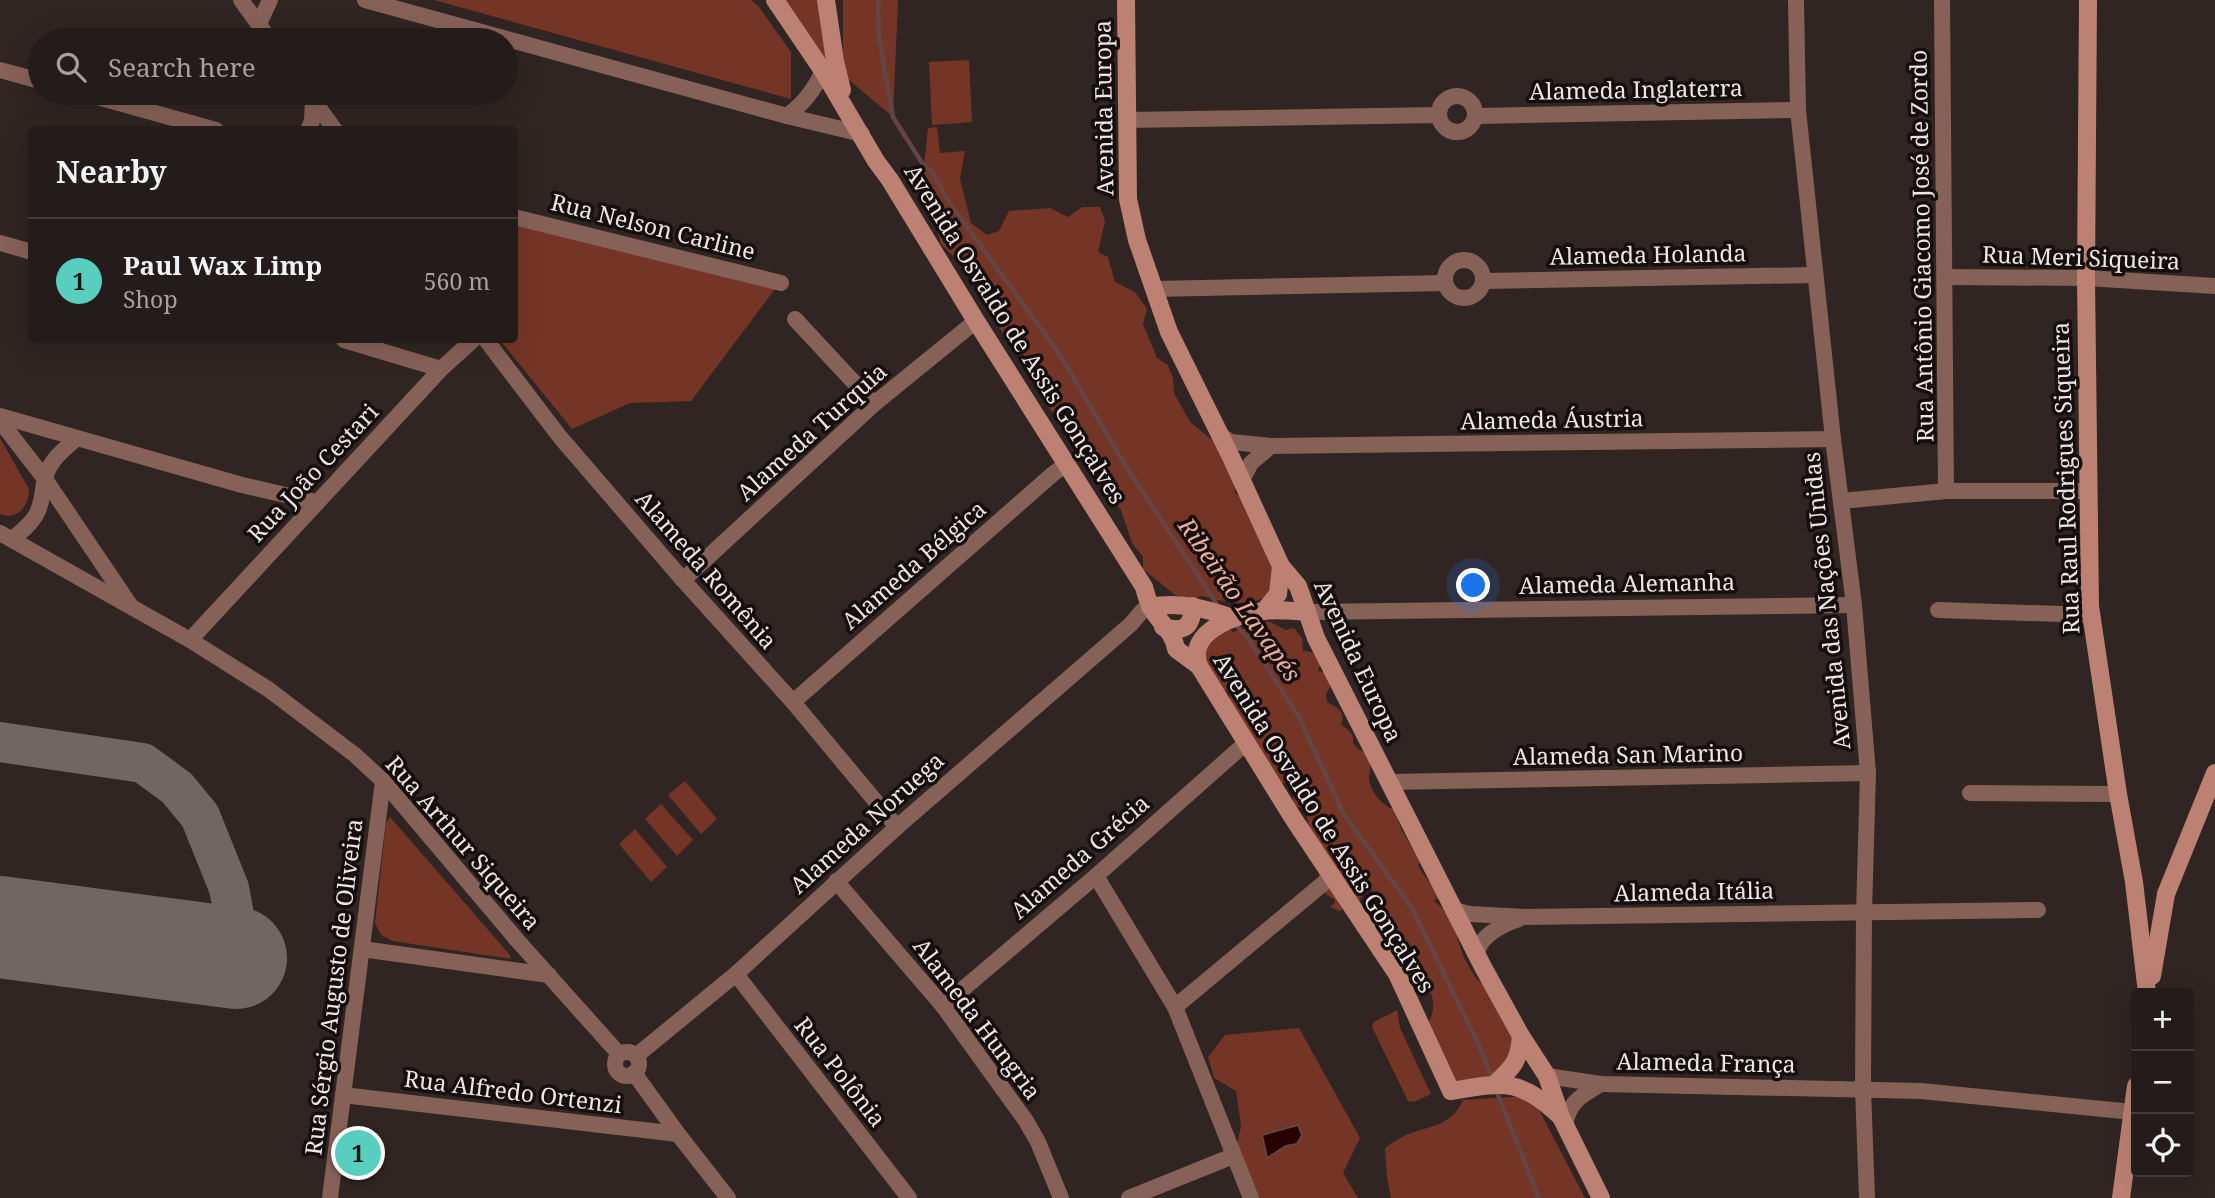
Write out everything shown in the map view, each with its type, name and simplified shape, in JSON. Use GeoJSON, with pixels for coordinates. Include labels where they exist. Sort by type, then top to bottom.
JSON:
{"type":"FeatureCollection","features":[{"type":"Feature","properties":{"kind":"street"},"geometry":{"type":"LineString","coordinates":[[241,0],[262,28]]}},
{"type":"Feature","properties":{"kind":"street"},"geometry":{"type":"LineString","coordinates":[[259,24],[271,0]]}},
{"type":"Feature","properties":{"kind":"street"},"geometry":{"type":"LineString","coordinates":[[365,0],[467,28]]}},
{"type":"Feature","properties":{"kind":"street","name":"Avenida Osvaldo de Assis Gonçalves"},"geometry":{"type":"LineString","coordinates":[[775,0],[846,107],[976,321],[1156,606],[1163,627],[1175,639],[1176,649],[1199,666],[1331,877],[1396,974],[1451,1091],[1496,1083]]}},
{"type":"Feature","properties":{"kind":"street","name":"Avenida Osvaldo de Assis Gonçalves"},"geometry":{"type":"LineString","coordinates":[[826,0],[835,61],[846,107]]}},
{"type":"Feature","properties":{"kind":"street","name":"Avenida Europa"},"geometry":{"type":"LineString","coordinates":[[1126,0],[1128,199],[1137,240],[1169,332],[1281,566],[1298,586],[1316,638],[1388,782],[1521,1036],[1547,1076],[1563,1121],[1601,1198]]}},
{"type":"Feature","properties":{"kind":"street","name":"Avenida das Nações Unidas"},"geometry":{"type":"LineString","coordinates":[[1796,0],[1798,110],[1814,275],[1854,605],[1868,773],[1863,1089],[1867,1198]]}},
{"type":"Feature","properties":{"kind":"street","name":"Rua Antônio Giacomo José de Zordo"},"geometry":{"type":"LineString","coordinates":[[1942,0],[1946,491]]}},
{"type":"Feature","properties":{"kind":"street","name":"Rua Raul Rodrigues Siqueira"},"geometry":{"type":"LineString","coordinates":[[2088,0],[2087,491],[2091,615],[2134,882],[2147,988]]}},
{"type":"Feature","properties":{"kind":"street"},"geometry":{"type":"LineString","coordinates":[[518,42],[862,134]]}},
{"type":"Feature","properties":{"kind":"street"},"geometry":{"type":"LineString","coordinates":[[0,70],[28,78]]}},
{"type":"Feature","properties":{"kind":"street"},"geometry":{"type":"LineString","coordinates":[[787,116],[813,92],[823,71]]}},
{"type":"Feature","properties":{"kind":"street"},"geometry":{"type":"LineString","coordinates":[[1127,120],[1439,115],[1442,104],[1458,96],[1468,100],[1475,116]]}},
{"type":"Feature","properties":{"kind":"street"},"geometry":{"type":"LineString","coordinates":[[126,105],[202,126]]}},
{"type":"Feature","properties":{"kind":"street"},"geometry":{"type":"LineString","coordinates":[[310,126],[311,105]]}},
{"type":"Feature","properties":{"kind":"street"},"geometry":{"type":"LineString","coordinates":[[316,105],[332,126]]}},
{"type":"Feature","properties":{"kind":"street","name":"Alameda Inglaterra"},"geometry":{"type":"LineString","coordinates":[[1439,115],[1448,130],[1460,132],[1470,126],[1475,116],[1798,110]]}},
{"type":"Feature","properties":{"kind":"street","name":"Rua Nelson Carline"},"geometry":{"type":"LineString","coordinates":[[518,218],[781,283]]}},
{"type":"Feature","properties":{"kind":"street"},"geometry":{"type":"LineString","coordinates":[[0,243],[28,251]]}},
{"type":"Feature","properties":{"kind":"street"},"geometry":{"type":"LineString","coordinates":[[1445,283],[1447,270],[1457,261],[1464,260],[1476,264],[1483,275],[1483,281]]}},
{"type":"Feature","properties":{"kind":"street","name":"Alameda Holanda"},"geometry":{"type":"LineString","coordinates":[[1154,289],[1445,283],[1451,293],[1462,298],[1474,296],[1483,281],[1814,275]]}},
{"type":"Feature","properties":{"kind":"street","name":"Rua Meri Siqueira"},"geometry":{"type":"LineString","coordinates":[[1945,277],[2086,278],[2215,286]]}},
{"type":"Feature","properties":{"kind":"street"},"geometry":{"type":"LineString","coordinates":[[795,319],[874,404]]}},
{"type":"Feature","properties":{"kind":"street","name":"Alameda Turquia"},"geometry":{"type":"LineString","coordinates":[[683,580],[874,404],[976,321]]}},
{"type":"Feature","properties":{"kind":"street"},"geometry":{"type":"LineString","coordinates":[[354,343],[441,369]]}},
{"type":"Feature","properties":{"kind":"street","name":"Rua João Cestari"},"geometry":{"type":"LineString","coordinates":[[190,640],[441,369],[470,343]]}},
{"type":"Feature","properties":{"kind":"street","name":"Alameda Romênia"},"geometry":{"type":"LineString","coordinates":[[488,343],[560,437],[793,702],[897,827]]}},
{"type":"Feature","properties":{"kind":"street"},"geometry":{"type":"LineString","coordinates":[[0,419],[242,485],[316,502]]}},
{"type":"Feature","properties":{"kind":"street"},"geometry":{"type":"LineString","coordinates":[[0,419],[45,479],[133,609]]}},
{"type":"Feature","properties":{"kind":"street","name":"Alameda Áustria"},"geometry":{"type":"LineString","coordinates":[[1220,435],[1231,442],[1271,446],[1833,439]]}},
{"type":"Feature","properties":{"kind":"street"},"geometry":{"type":"LineString","coordinates":[[6,536],[30,523],[43,499],[50,465],[58,454],[76,439]]}},
{"type":"Feature","properties":{"kind":"street"},"geometry":{"type":"LineString","coordinates":[[1242,480],[1251,463],[1271,446]]}},
{"type":"Feature","properties":{"kind":"street","name":"Alameda Bélgica"},"geometry":{"type":"LineString","coordinates":[[793,702],[1067,464]]}},
{"type":"Feature","properties":{"kind":"street"},"geometry":{"type":"LineString","coordinates":[[1841,501],[1946,491],[2087,491]]}},
{"type":"Feature","properties":{"kind":"street","name":"Rua Arthur Siqueira"},"geometry":{"type":"LineString","coordinates":[[6,536],[190,640],[268,689],[355,755],[383,781],[515,939],[630,1061],[678,1134],[728,1198]]}},
{"type":"Feature","properties":{"kind":"street"},"geometry":{"type":"LineString","coordinates":[[1281,566],[1279,594],[1265,610],[1316,638]]}},
{"type":"Feature","properties":{"kind":"street","name":"Alameda Alemanha"},"geometry":{"type":"LineString","coordinates":[[1199,666],[1196,652],[1199,642],[1226,618],[1265,610],[1307,612],[1854,605]]}},
{"type":"Feature","properties":{"kind":"street"},"geometry":{"type":"LineString","coordinates":[[1156,606],[1194,606],[1226,618]]}},
{"type":"Feature","properties":{"kind":"street","name":"Alameda Noruega"},"geometry":{"type":"LineString","coordinates":[[630,1061],[736,974],[836,881],[1130,625],[1143,610],[1156,606]]}},
{"type":"Feature","properties":{"kind":"street"},"geometry":{"type":"LineString","coordinates":[[1130,625],[1176,630],[1192,621],[1194,606]]}},
{"type":"Feature","properties":{"kind":"street"},"geometry":{"type":"LineString","coordinates":[[1938,610],[2091,615]]}},
{"type":"Feature","properties":{"kind":"street","name":"Alameda Grécia"},"geometry":{"type":"LineString","coordinates":[[943,1006],[1096,876],[1247,742]]}},
{"type":"Feature","properties":{"kind":"street","name":"Alameda San Marino"},"geometry":{"type":"LineString","coordinates":[[1388,782],[1868,773]]}},
{"type":"Feature","properties":{"kind":"street"},"geometry":{"type":"LineString","coordinates":[[2149,988],[2166,894],[2215,773]]}},
{"type":"Feature","properties":{"kind":"street","name":"Rua Sérgio Augusto de Oliveira"},"geometry":{"type":"LineString","coordinates":[[330,1198],[383,781]]}},
{"type":"Feature","properties":{"kind":"street"},"geometry":{"type":"LineString","coordinates":[[1970,793],[2118,794]]}},
{"type":"Feature","properties":{"kind":"street"},"geometry":{"type":"LineString","coordinates":[[1096,876],[1175,1007],[1251,1198]]}},
{"type":"Feature","properties":{"kind":"street"},"geometry":{"type":"LineString","coordinates":[[1175,1007],[1331,877]]}},
{"type":"Feature","properties":{"kind":"street","name":"Alameda Hungria"},"geometry":{"type":"LineString","coordinates":[[836,881],[943,1006],[1026,1121],[1038,1142],[1061,1198]]}},
{"type":"Feature","properties":{"kind":"street"},"geometry":{"type":"LineString","coordinates":[[2134,882],[2156,893],[2166,894]]}},
{"type":"Feature","properties":{"kind":"street","name":"Alameda Itália"},"geometry":{"type":"LineString","coordinates":[[1454,909],[1470,914],[1525,917],[2038,910]]}},
{"type":"Feature","properties":{"kind":"street","name":"Alameda Itália"},"geometry":{"type":"LineString","coordinates":[[1477,954],[1480,944],[1492,933],[1525,917]]}},
{"type":"Feature","properties":{"kind":"street"},"geometry":{"type":"LineString","coordinates":[[362,949],[549,975]]}},
{"type":"Feature","properties":{"kind":"street","name":"Rua Polônia"},"geometry":{"type":"LineString","coordinates":[[736,974],[909,1198]]}},
{"type":"Feature","properties":{"kind":"street"},"geometry":{"type":"LineString","coordinates":[[1496,1083],[1516,1062],[1521,1036]]}},
{"type":"Feature","properties":{"kind":"street","name":"Alameda França"},"geometry":{"type":"LineString","coordinates":[[1547,1076],[1601,1084],[1863,1089],[1963,1094],[2131,1112]]}},
{"type":"Feature","properties":{"kind":"street"},"geometry":{"type":"LineString","coordinates":[[1496,1083],[1534,1094],[1563,1121],[1572,1104],[1601,1084]]}},
{"type":"Feature","properties":{"kind":"street","name":"Rua Alfredo Ortenzi"},"geometry":{"type":"LineString","coordinates":[[343,1095],[678,1134]]}},
{"type":"Feature","properties":{"kind":"street"},"geometry":{"type":"LineString","coordinates":[[2121,1198],[2133,1114]]}},
{"type":"Feature","properties":{"kind":"street"},"geometry":{"type":"LineString","coordinates":[[1129,1198],[1233,1156]]}},
{"type":"Feature","properties":{"kind":"shaded area"},"geometry":{"type":"Polygon","coordinates":[[[434,0],[751,0],[791,52],[791,99],[434,0]]]}},
{"type":"Feature","properties":{"kind":"shaded area"},"geometry":{"type":"Polygon","coordinates":[[[785,0],[822,0],[834,76],[785,0]]]}},
{"type":"Feature","properties":{"kind":"shaded area"},"geometry":{"type":"Polygon","coordinates":[[[843,0],[898,0],[893,117],[843,75],[843,0]]]}},
{"type":"Feature","properties":{"kind":"shaded area"},"geometry":{"type":"Polygon","coordinates":[[[969,60],[972,122],[932,125],[929,62],[969,60]]]}},
{"type":"Feature","properties":{"kind":"shaded area"},"geometry":{"type":"Polygon","coordinates":[[[937,127],[940,153],[965,151],[960,179],[971,223],[987,235],[999,231],[1009,211],[1050,208],[1068,217],[1082,207],[1100,207],[1105,221],[1098,252],[1108,257],[1115,282],[1135,292],[1147,309],[1143,324],[1157,358],[1168,365],[1173,378],[1174,393],[1190,422],[1222,448],[1234,469],[1235,493],[1249,502],[1275,575],[1273,589],[1265,597],[1249,604],[1202,596],[1190,599],[1175,595],[1143,569],[1143,557],[1132,543],[1121,510],[1082,459],[1064,426],[1042,399],[1032,370],[1007,341],[968,271],[941,244],[935,222],[933,198],[922,184],[928,128],[937,127]]]}},
{"type":"Feature","properties":{"kind":"shaded area"},"geometry":{"type":"Polygon","coordinates":[[[518,223],[775,289],[691,401],[630,403],[572,429],[502,343],[518,343],[518,223]]]}},
{"type":"Feature","properties":{"kind":"shaded area"},"geometry":{"type":"Polygon","coordinates":[[[0,438],[29,489],[25,506],[17,513],[6,516],[0,514],[0,438]]]}},
{"type":"Feature","properties":{"kind":"shaded area"},"geometry":{"type":"Polygon","coordinates":[[[1268,621],[1286,630],[1294,628],[1302,638],[1303,651],[1316,653],[1321,661],[1318,671],[1328,673],[1332,684],[1326,694],[1327,702],[1340,711],[1341,725],[1350,732],[1353,743],[1368,754],[1369,781],[1374,792],[1395,810],[1403,832],[1420,862],[1418,865],[1440,898],[1434,901],[1449,913],[1464,958],[1475,977],[1489,990],[1525,1058],[1514,1078],[1495,1083],[1457,1084],[1428,1023],[1433,1004],[1428,986],[1413,966],[1399,961],[1393,950],[1384,950],[1372,923],[1377,897],[1370,889],[1360,898],[1359,904],[1340,911],[1330,907],[1335,903],[1319,884],[1321,870],[1307,812],[1303,808],[1293,806],[1294,792],[1288,783],[1278,783],[1229,703],[1230,694],[1202,675],[1204,629],[1227,627],[1233,632],[1268,621]]]}},
{"type":"Feature","properties":{"kind":"shaded area"},"geometry":{"type":"Polygon","coordinates":[[[685,781],[717,819],[701,834],[668,795],[685,781]]]}},
{"type":"Feature","properties":{"kind":"shaded area"},"geometry":{"type":"Polygon","coordinates":[[[661,804],[693,840],[677,856],[645,819],[661,804]]]}},
{"type":"Feature","properties":{"kind":"shaded area"},"geometry":{"type":"Polygon","coordinates":[[[390,817],[511,959],[393,941],[381,935],[375,923],[386,823],[390,817]]]}},
{"type":"Feature","properties":{"kind":"shaded area"},"geometry":{"type":"Polygon","coordinates":[[[635,829],[667,867],[651,882],[619,844],[635,829]]]}},
{"type":"Feature","properties":{"kind":"shaded area"},"geometry":{"type":"Polygon","coordinates":[[[1397,1010],[1400,1028],[1431,1094],[1414,1102],[1408,1101],[1372,1027],[1374,1022],[1397,1010]]]}},
{"type":"Feature","properties":{"kind":"shaded area"},"geometry":{"type":"Polygon","coordinates":[[[1299,1028],[1360,1138],[1343,1173],[1358,1198],[1255,1198],[1236,1151],[1241,1125],[1236,1091],[1214,1078],[1208,1057],[1225,1035],[1299,1028]]]}},
{"type":"Feature","properties":{"kind":"shaded area"},"geometry":{"type":"Polygon","coordinates":[[[1527,1097],[1537,1106],[1585,1198],[1391,1198],[1385,1148],[1404,1136],[1445,1121],[1463,1100],[1527,1097]]]}},
{"type":"Feature","properties":{"kind":"shaded area"},"geometry":{"type":"Polygon","coordinates":[[[1298,1125],[1302,1135],[1297,1144],[1286,1146],[1267,1158],[1262,1135],[1298,1125]]]}},
{"type":"Feature","properties":{"kind":"waterway","name":"Ribeirão Lavapés"},"geometry":{"type":"LineString","coordinates":[[878,0],[879,37],[893,117],[924,166],[932,172],[951,205],[1060,355],[1125,465],[1218,606]]}},
{"type":"Feature","properties":{"kind":"waterway","name":"Ribeirão Lavapés"},"geometry":{"type":"LineString","coordinates":[[1233,622],[1247,637],[1299,717],[1343,813],[1412,908],[1492,1078]]}},
{"type":"Feature","properties":{"kind":"waterway","name":"Ribeirão Lavapés"},"geometry":{"type":"LineString","coordinates":[[1496,1090],[1539,1198]]}},
{"type":"Feature","properties":{"kind":"taxiway"},"geometry":{"type":"LineString","coordinates":[[0,742],[143,763],[177,788],[200,816],[229,888],[234,915],[236,958]]}},
{"type":"Feature","properties":{"kind":"runway"},"geometry":{"type":"LineString","coordinates":[[0,927],[236,958]]}},
{"type":"Feature","properties":{"kind":"place","name":"Paul Wax Limp"},"geometry":{"type":"Point","coordinates":[358,1153]}}]}
